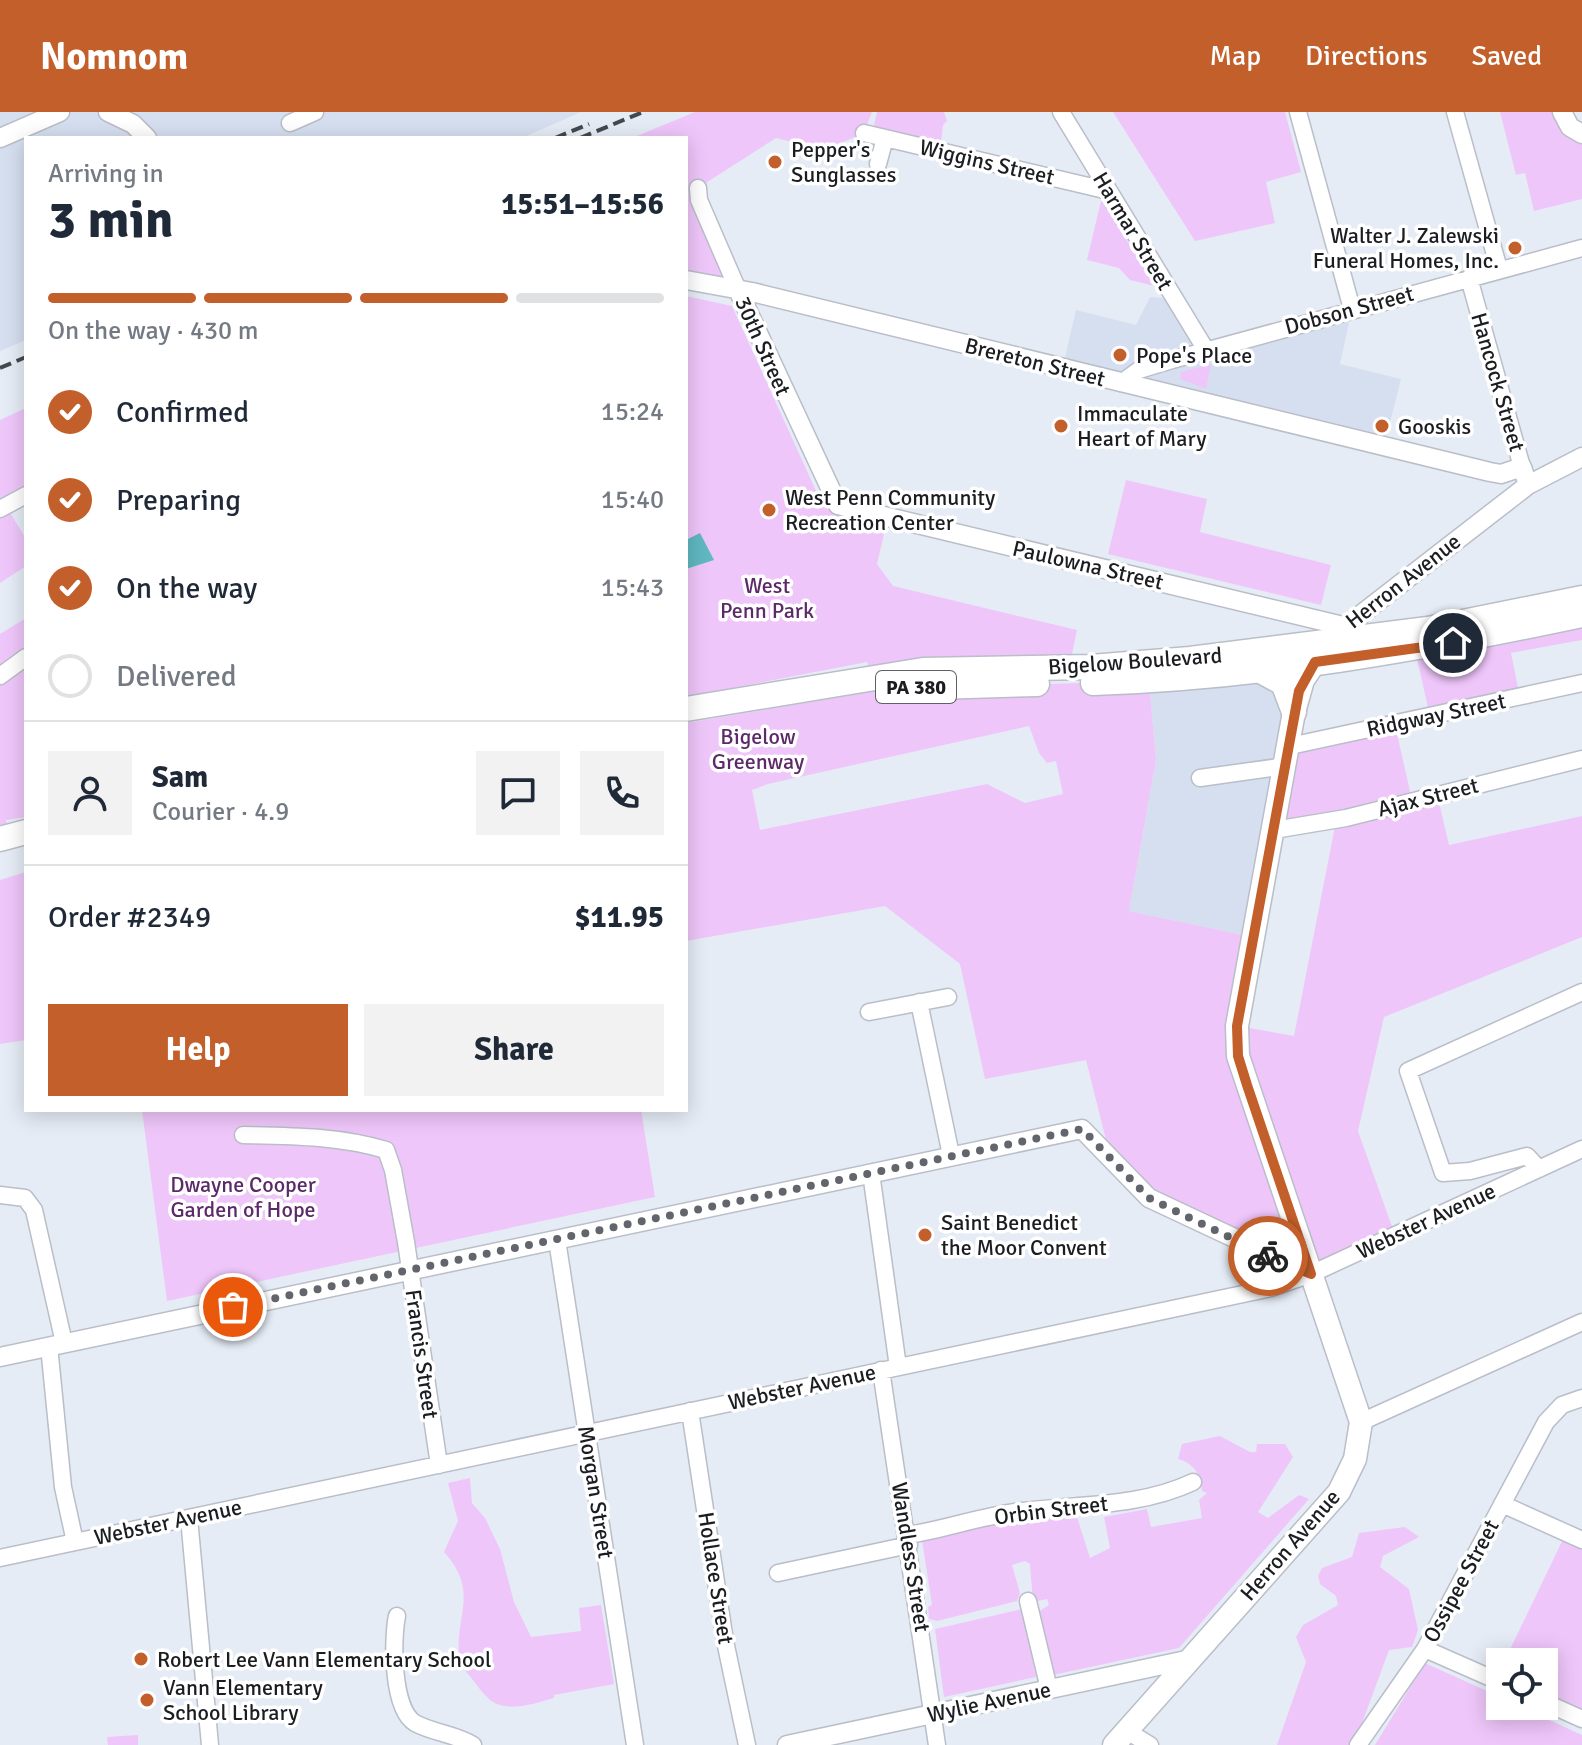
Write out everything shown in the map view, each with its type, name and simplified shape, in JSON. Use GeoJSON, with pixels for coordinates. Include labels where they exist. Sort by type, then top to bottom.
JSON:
{"type":"FeatureCollection","features":[{"type":"Feature","properties":{"kind":"main road","name":"Bigelow Boulevard"},"geometry":{"type":"LineString","coordinates":[[688,709],[923,670],[1104,667],[1337,634],[1428,629],[1582,598]]}},
{"type":"Feature","properties":{"kind":"main road","name":"Bigelow Boulevard"},"geometry":{"type":"LineString","coordinates":[[688,723],[888,689],[1149,681],[1257,669],[1440,645],[1582,615]]}},
{"type":"Feature","properties":{"kind":"main road","name":"Herron Avenue"},"geometry":{"type":"LineString","coordinates":[[1121,1738],[1339,1492],[1355,1459],[1361,1422],[1238,1056],[1237,1026],[1294,712],[1301,685],[1337,634]]}},
{"type":"Feature","properties":{"kind":"main road"},"geometry":{"type":"LineString","coordinates":[[1257,669],[1270,673],[1283,683],[1294,712]]}},
{"type":"Feature","properties":{"kind":"main road"},"geometry":{"type":"LineString","coordinates":[[0,839],[24,833]]}},
{"type":"Feature","properties":{"kind":"main road"},"geometry":{"type":"LineString","coordinates":[[0,853],[24,847]]}},
{"type":"Feature","properties":{"kind":"street"},"geometry":{"type":"LineString","coordinates":[[0,138],[60,112]]}},
{"type":"Feature","properties":{"kind":"street"},"geometry":{"type":"LineString","coordinates":[[108,112],[133,124],[145,136]]}},
{"type":"Feature","properties":{"kind":"street"},"geometry":{"type":"LineString","coordinates":[[290,123],[315,112]]}},
{"type":"Feature","properties":{"kind":"street","name":"Harmar Street"},"geometry":{"type":"LineString","coordinates":[[1061,112],[1206,350]]}},
{"type":"Feature","properties":{"kind":"street"},"geometry":{"type":"LineString","coordinates":[[1298,112],[1352,309]]}},
{"type":"Feature","properties":{"kind":"street"},"geometry":{"type":"LineString","coordinates":[[1455,112],[1499,269]]}},
{"type":"Feature","properties":{"kind":"street"},"geometry":{"type":"LineString","coordinates":[[1562,112],[1570,127],[1582,134]]}},
{"type":"Feature","properties":{"kind":"street","name":"Wiggins Street"},"geometry":{"type":"LineString","coordinates":[[864,133],[1109,191]]}},
{"type":"Feature","properties":{"kind":"street"},"geometry":{"type":"LineString","coordinates":[[878,164],[885,138]]}},
{"type":"Feature","properties":{"kind":"street","name":"30th Street"},"geometry":{"type":"LineString","coordinates":[[698,188],[699,200],[834,502]]}},
{"type":"Feature","properties":{"kind":"street","name":"Dobson Street"},"geometry":{"type":"LineString","coordinates":[[1121,383],[1139,370],[1206,350],[1582,248]]}},
{"type":"Feature","properties":{"kind":"street","name":"Hancock Street"},"geometry":{"type":"LineString","coordinates":[[1469,278],[1528,485]]}},
{"type":"Feature","properties":{"kind":"street","name":"Brereton Street"},"geometry":{"type":"LineString","coordinates":[[688,280],[1490,472],[1501,474],[1522,467]]}},
{"type":"Feature","properties":{"kind":"street"},"geometry":{"type":"LineString","coordinates":[[1168,395],[1163,388],[1164,378],[1172,360]]}},
{"type":"Feature","properties":{"kind":"street","name":"Herron Avenue"},"geometry":{"type":"LineString","coordinates":[[1337,634],[1528,485],[1582,457]]}},
{"type":"Feature","properties":{"kind":"street"},"geometry":{"type":"LineString","coordinates":[[0,509],[24,496]]}},
{"type":"Feature","properties":{"kind":"street","name":"Paulowna Street"},"geometry":{"type":"LineString","coordinates":[[834,502],[843,508],[1337,634]]}},
{"type":"Feature","properties":{"kind":"street"},"geometry":{"type":"LineString","coordinates":[[0,676],[24,658]]}},
{"type":"Feature","properties":{"kind":"street","name":"Ridgway Street"},"geometry":{"type":"LineString","coordinates":[[1200,778],[1582,683]]}},
{"type":"Feature","properties":{"kind":"street","name":"Ajax Street"},"geometry":{"type":"LineString","coordinates":[[1274,830],[1346,818],[1582,759]]}},
{"type":"Feature","properties":{"kind":"street"},"geometry":{"type":"LineString","coordinates":[[1539,1169],[1527,1156],[1470,1171],[1443,1173],[1408,1071],[1582,992]]}},
{"type":"Feature","properties":{"kind":"street"},"geometry":{"type":"LineString","coordinates":[[869,1012],[948,997]]}},
{"type":"Feature","properties":{"kind":"street"},"geometry":{"type":"LineString","coordinates":[[919,1002],[951,1155]]}},
{"type":"Feature","properties":{"kind":"street"},"geometry":{"type":"LineString","coordinates":[[0,1357],[1082,1129],[1149,1198],[1311,1274]]}},
{"type":"Feature","properties":{"kind":"street","name":"Francis Street"},"geometry":{"type":"LineString","coordinates":[[243,1135],[354,1140],[386,1150],[393,1170],[439,1465]]}},
{"type":"Feature","properties":{"kind":"street","name":"Webster Avenue"},"geometry":{"type":"LineString","coordinates":[[0,1558],[1233,1297],[1311,1274],[1582,1149]]}},
{"type":"Feature","properties":{"kind":"street","name":"Wandless Street"},"geometry":{"type":"LineString","coordinates":[[871,1173],[908,1540],[937,1745]]}},
{"type":"Feature","properties":{"kind":"street"},"geometry":{"type":"LineString","coordinates":[[0,1195],[25,1198],[34,1210],[56,1345],[63,1487],[75,1542]]}},
{"type":"Feature","properties":{"kind":"street","name":"Morgan Street"},"geometry":{"type":"LineString","coordinates":[[557,1240],[635,1745]]}},
{"type":"Feature","properties":{"kind":"street"},"geometry":{"type":"LineString","coordinates":[[1361,1422],[1582,1322]]}},
{"type":"Feature","properties":{"kind":"street"},"geometry":{"type":"LineString","coordinates":[[1558,1407],[1582,1398]]}},
{"type":"Feature","properties":{"kind":"street"},"geometry":{"type":"LineString","coordinates":[[1558,1407],[1582,1414]]}},
{"type":"Feature","properties":{"kind":"street","name":"Ossipee Street"},"geometry":{"type":"LineString","coordinates":[[1358,1745],[1425,1649],[1558,1407]]}},
{"type":"Feature","properties":{"kind":"street","name":"Hollace Street"},"geometry":{"type":"LineString","coordinates":[[690,1411],[725,1641],[747,1745]]}},
{"type":"Feature","properties":{"kind":"street","name":"Orbin Street"},"geometry":{"type":"LineString","coordinates":[[778,1573],[1022,1511],[1102,1505],[1174,1491],[1193,1482]]}},
{"type":"Feature","properties":{"kind":"street"},"geometry":{"type":"LineString","coordinates":[[1502,1504],[1582,1540]]}},
{"type":"Feature","properties":{"kind":"street"},"geometry":{"type":"LineString","coordinates":[[189,1518],[210,1745]]}},
{"type":"Feature","properties":{"kind":"street"},"geometry":{"type":"LineString","coordinates":[[1028,1601],[1049,1689]]}},
{"type":"Feature","properties":{"kind":"street"},"geometry":{"type":"LineString","coordinates":[[397,1616],[393,1637],[401,1709],[414,1722],[473,1745]]}},
{"type":"Feature","properties":{"kind":"street"},"geometry":{"type":"LineString","coordinates":[[1425,1649],[1486,1676]]}},
{"type":"Feature","properties":{"kind":"street","name":"Wylie Avenue"},"geometry":{"type":"LineString","coordinates":[[793,1744],[1191,1659]]}},
{"type":"Feature","properties":{"kind":"street"},"geometry":{"type":"LineString","coordinates":[[1558,1708],[1582,1719]]}},
{"type":"Feature","properties":{"kind":"street"},"geometry":{"type":"LineString","coordinates":[[1121,1738],[1150,1745]]}},
{"type":"Feature","properties":{"kind":"shaded area"},"geometry":{"type":"Polygon","coordinates":[[[0,112],[581,112],[527,136],[24,136],[24,341],[0,351],[0,112]]]}},
{"type":"Feature","properties":{"kind":"shaded area"},"geometry":{"type":"Polygon","coordinates":[[[1150,297],[1175,299],[1206,350],[1352,309],[1340,364],[1401,379],[1384,446],[1062,370],[1076,310],[1136,325],[1150,297]]]}},
{"type":"Feature","properties":{"kind":"shaded area"},"geometry":{"type":"Polygon","coordinates":[[[1315,662],[1253,937],[1129,911],[1156,760],[1149,681],[1315,662]]]}},
{"type":"Feature","properties":{"kind":"green space"},"geometry":{"type":"Polygon","coordinates":[[[695,112],[872,112],[864,133],[825,150],[776,138],[698,188],[738,290],[688,280],[688,136],[637,136],[695,112]]]}},
{"type":"Feature","properties":{"kind":"green space"},"geometry":{"type":"Polygon","coordinates":[[[877,112],[944,112],[947,121],[943,125],[941,142],[877,127],[874,125],[877,112]]]}},
{"type":"Feature","properties":{"kind":"green space"},"geometry":{"type":"Polygon","coordinates":[[[1113,112],[1285,112],[1301,172],[1266,182],[1275,223],[1195,241],[1113,112]]]}},
{"type":"Feature","properties":{"kind":"green space"},"geometry":{"type":"Polygon","coordinates":[[[1500,112],[1562,112],[1582,134],[1582,199],[1534,211],[1525,173],[1516,175],[1500,112]]]}},
{"type":"Feature","properties":{"kind":"green space"},"geometry":{"type":"Polygon","coordinates":[[[1101,201],[1155,286],[1130,280],[1119,268],[1087,260],[1101,201]]]}},
{"type":"Feature","properties":{"kind":"green space","name":"West Penn Park"},"geometry":{"type":"Polygon","coordinates":[[[688,296],[732,306],[822,504],[834,502],[888,517],[877,564],[893,586],[1077,630],[1069,668],[872,677],[867,662],[688,697],[688,296]]]}},
{"type":"Feature","properties":{"kind":"green space"},"geometry":{"type":"Polygon","coordinates":[[[1211,364],[1206,389],[1180,379],[1181,372],[1211,364]]]}},
{"type":"Feature","properties":{"kind":"green space"},"geometry":{"type":"Polygon","coordinates":[[[24,409],[24,496],[6,506],[24,536],[24,567],[0,583],[0,420],[24,409]]]}},
{"type":"Feature","properties":{"kind":"green space"},"geometry":{"type":"Polygon","coordinates":[[[1126,480],[1207,499],[1200,532],[1331,565],[1321,605],[1108,554],[1126,480]]]}},
{"type":"Feature","properties":{"kind":"green space"},"geometry":{"type":"Polygon","coordinates":[[[1582,615],[1582,640],[1511,653],[1520,697],[1430,717],[1415,649],[1582,615]]]}},
{"type":"Feature","properties":{"kind":"green space"},"geometry":{"type":"Polygon","coordinates":[[[24,619],[24,817],[6,820],[8,829],[0,831],[0,634],[24,619]]]}},
{"type":"Feature","properties":{"kind":"green space","name":"Bigelow Greenway"},"geometry":{"type":"Polygon","coordinates":[[[1149,681],[1156,760],[1129,911],[1253,937],[1238,1026],[1294,1036],[1336,821],[1274,830],[1290,746],[1395,725],[1412,800],[1437,794],[1449,845],[1582,816],[1582,937],[1384,1017],[1358,1131],[1395,1235],[1311,1274],[1168,1209],[1110,1156],[1086,1060],[985,1079],[960,964],[885,906],[688,941],[688,723],[888,689],[1149,681]],[[1029,726],[752,790],[760,830],[987,784],[1025,803],[1063,794],[1056,761],[1047,763],[1039,753],[1029,726]]]}},
{"type":"Feature","properties":{"kind":"green space"},"geometry":{"type":"Polygon","coordinates":[[[24,873],[24,1040],[0,1044],[0,880],[24,873]]]}},
{"type":"Feature","properties":{"kind":"green space","name":"Dwayne Cooper Garden of Hope"},"geometry":{"type":"Polygon","coordinates":[[[142,1112],[641,1112],[655,1197],[167,1301],[142,1112]]]}},
{"type":"Feature","properties":{"kind":"green space"},"geometry":{"type":"Polygon","coordinates":[[[1220,1436],[1250,1452],[1256,1452],[1257,1444],[1285,1444],[1293,1457],[1258,1512],[1268,1518],[1299,1495],[1309,1499],[1179,1648],[1053,1675],[1038,1612],[1049,1605],[1047,1599],[1033,1602],[1030,1564],[1025,1561],[1012,1565],[1020,1593],[1017,1601],[937,1621],[929,1619],[928,1607],[932,1605],[922,1540],[1020,1519],[1077,1517],[1090,1558],[1110,1548],[1104,1517],[1147,1509],[1151,1527],[1202,1518],[1199,1500],[1207,1493],[1202,1491],[1193,1467],[1178,1459],[1182,1444],[1220,1436]]]}},
{"type":"Feature","properties":{"kind":"green space"},"geometry":{"type":"Polygon","coordinates":[[[470,1478],[472,1503],[485,1518],[500,1549],[514,1602],[531,1637],[581,1631],[579,1608],[601,1605],[614,1684],[509,1707],[493,1702],[461,1667],[462,1581],[444,1552],[458,1521],[448,1483],[470,1478]]]}},
{"type":"Feature","properties":{"kind":"green space"},"geometry":{"type":"Polygon","coordinates":[[[1405,1527],[1419,1537],[1383,1556],[1380,1567],[1409,1589],[1418,1630],[1412,1647],[1389,1650],[1354,1745],[1277,1745],[1306,1662],[1296,1637],[1303,1625],[1338,1605],[1336,1596],[1320,1584],[1318,1576],[1322,1568],[1352,1557],[1359,1533],[1405,1527]]]}},
{"type":"Feature","properties":{"kind":"green space"},"geometry":{"type":"Polygon","coordinates":[[[1566,1533],[1582,1541],[1582,1719],[1558,1708],[1558,1648],[1511,1648],[1566,1533]]]}},
{"type":"Feature","properties":{"kind":"green space"},"geometry":{"type":"Polygon","coordinates":[[[1022,1609],[1036,1677],[944,1697],[935,1629],[1022,1609]]]}},
{"type":"Feature","properties":{"kind":"green space"},"geometry":{"type":"Polygon","coordinates":[[[1425,1663],[1486,1691],[1486,1720],[1549,1720],[1582,1735],[1582,1745],[1375,1745],[1425,1663]]]}},
{"type":"Feature","properties":{"kind":"green space"},"geometry":{"type":"Polygon","coordinates":[[[138,1735],[138,1745],[108,1745],[107,1737],[138,1735]]]}},
{"type":"Feature","properties":{"kind":"water"},"geometry":{"type":"Polygon","coordinates":[[[700,533],[714,560],[688,568],[688,539],[700,533]]]}},
{"type":"Feature","properties":{"kind":"railway"},"geometry":{"type":"LineString","coordinates":[[585,136],[643,112]]}},
{"type":"Feature","properties":{"kind":"railway"},"geometry":{"type":"LineString","coordinates":[[560,136],[589,124]]}},
{"type":"Feature","properties":{"kind":"railway"},"geometry":{"type":"LineString","coordinates":[[0,368],[24,358]]}},
{"type":"Feature","properties":{"kind":"way so far"},"geometry":{"type":"LineString","coordinates":[[233,1307],[878,1172],[1063,1130],[1082,1129],[1149,1198],[1268,1256]]}},
{"type":"Feature","properties":{"kind":"place","name":"Pepper's Sunglasses"},"geometry":{"type":"Point","coordinates":[775,162]}},
{"type":"Feature","properties":{"kind":"place","name":"Walter J. Zalewski Funeral Homes, Inc."},"geometry":{"type":"Point","coordinates":[1515,248]}},
{"type":"Feature","properties":{"kind":"place","name":"Pope's Place"},"geometry":{"type":"Point","coordinates":[1120,355]}},
{"type":"Feature","properties":{"kind":"place","name":"Immaculate Heart of Mary"},"geometry":{"type":"Point","coordinates":[1061,426]}},
{"type":"Feature","properties":{"kind":"place","name":"Gooskis"},"geometry":{"type":"Point","coordinates":[1382,426]}},
{"type":"Feature","properties":{"kind":"place","name":"West Penn Community Recreation Center"},"geometry":{"type":"Point","coordinates":[769,510]}},
{"type":"Feature","properties":{"kind":"place","name":"Saint Benedict the Moor Convent"},"geometry":{"type":"Point","coordinates":[925,1235]}},
{"type":"Feature","properties":{"kind":"place","name":"Robert Lee Vann Elementary School"},"geometry":{"type":"Point","coordinates":[141,1659]}},
{"type":"Feature","properties":{"kind":"place","name":"Vann Elementary School Library"},"geometry":{"type":"Point","coordinates":[147,1700]}},
{"type":"Feature","properties":{"kind":"route"},"geometry":{"type":"LineString","coordinates":[[1268,1256],[1311,1274],[1238,1056],[1237,1026],[1299,691],[1315,662],[1453,643]]}}]}
